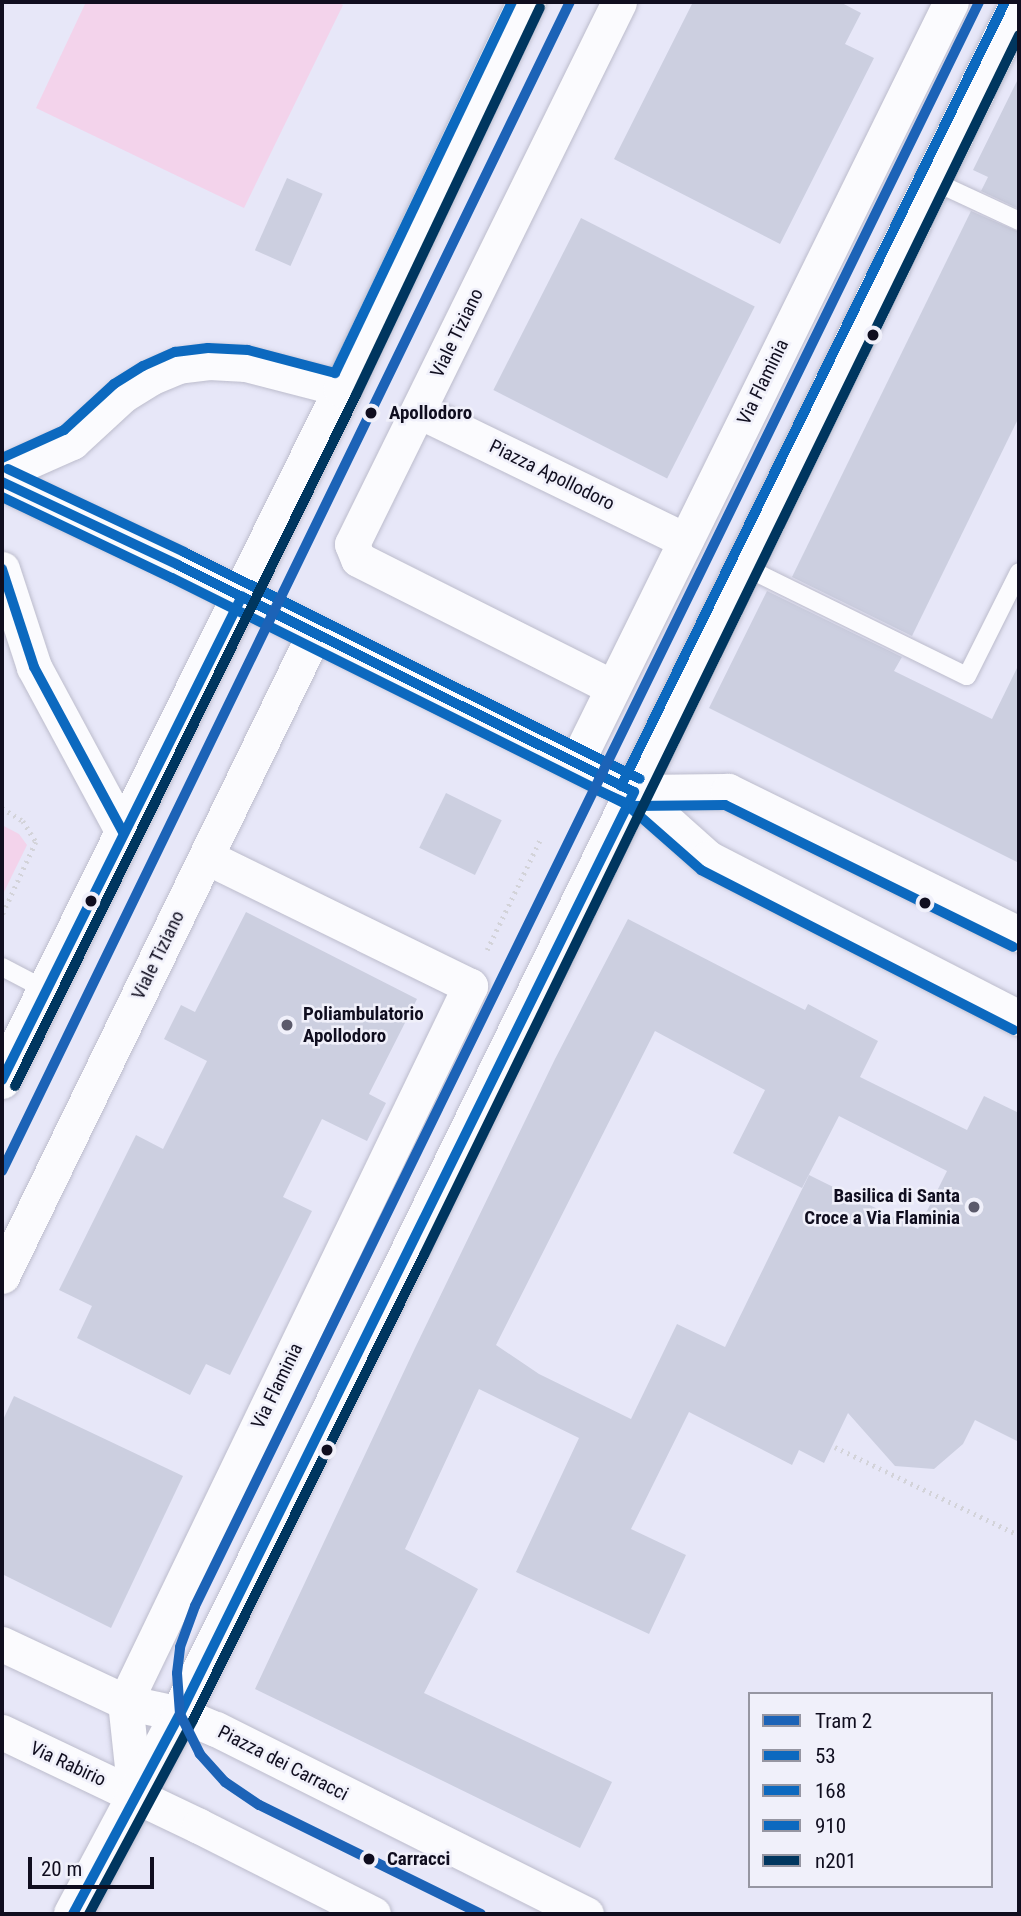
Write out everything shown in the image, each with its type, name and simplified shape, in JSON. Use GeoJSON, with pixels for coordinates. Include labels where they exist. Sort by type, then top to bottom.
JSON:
{"type":"FeatureCollection","features":[{"type":"Feature","properties":{"kind":"street"},"geometry":{"type":"LineString","coordinates":[[2,1080],[343,389],[527,2]]}},
{"type":"Feature","properties":{"kind":"street","name":"Viale Tiziano"},"geometry":{"type":"LineString","coordinates":[[612,687],[358,559],[352,540],[419,411],[620,2]]}},
{"type":"Feature","properties":{"kind":"street","name":"Via Flaminia"},"geometry":{"type":"LineString","coordinates":[[576,763],[951,2]]}},
{"type":"Feature","properties":{"kind":"street"},"geometry":{"type":"LineString","coordinates":[[73,1914],[180,1714],[1019,4]]}},
{"type":"Feature","properties":{"kind":"street"},"geometry":{"type":"LineString","coordinates":[[2,473],[72,442],[123,395],[150,378],[178,366],[209,362],[246,364],[343,389]]}},
{"type":"Feature","properties":{"kind":"street","name":"Piazza Apollodoro"},"geometry":{"type":"LineString","coordinates":[[419,411],[685,540]]}},
{"type":"Feature","properties":{"kind":"street"},"geometry":{"type":"LineString","coordinates":[[2,482],[242,596],[634,792],[708,858],[1019,1018]]}},
{"type":"Feature","properties":{"kind":"street"},"geometry":{"type":"LineString","coordinates":[[2,569],[34,667],[123,832]]}},
{"type":"Feature","properties":{"kind":"street","name":"Viale Tiziano"},"geometry":{"type":"LineString","coordinates":[[2,1276],[314,634]]}},
{"type":"Feature","properties":{"kind":"street"},"geometry":{"type":"LineString","coordinates":[[634,792],[728,791],[1019,934]]}},
{"type":"Feature","properties":{"kind":"street"},"geometry":{"type":"LineString","coordinates":[[206,857],[470,986]]}},
{"type":"Feature","properties":{"kind":"street","name":"Via Flaminia"},"geometry":{"type":"LineString","coordinates":[[125,1702],[470,986]]}},
{"type":"Feature","properties":{"kind":"street"},"geometry":{"type":"LineString","coordinates":[[2,1644],[125,1702],[135,1795]]}},
{"type":"Feature","properties":{"kind":"street","name":"Piazza dei Carracci"},"geometry":{"type":"LineString","coordinates":[[125,1702],[180,1714],[586,1914]]}},
{"type":"Feature","properties":{"kind":"street","name":"Via Rabirio"},"geometry":{"type":"LineString","coordinates":[[2,1732],[135,1795],[323,1903],[373,1914]]}},
{"type":"Feature","properties":{"kind":"lane"},"geometry":{"type":"LineString","coordinates":[[933,181],[1019,221]]}},
{"type":"Feature","properties":{"kind":"lane"},"geometry":{"type":"LineString","coordinates":[[745,566],[967,676],[1019,572]]}},
{"type":"Feature","properties":{"kind":"lane"},"geometry":{"type":"LineString","coordinates":[[2,967],[46,989]]}},
{"type":"Feature","properties":{"kind":"path"},"geometry":{"type":"LineString","coordinates":[[2,808],[23,821],[36,842],[2,916]]}},
{"type":"Feature","properties":{"kind":"path"},"geometry":{"type":"LineString","coordinates":[[470,986],[540,840]]}},
{"type":"Feature","properties":{"kind":"path"},"geometry":{"type":"LineString","coordinates":[[835,1447],[1019,1535]]}},
{"type":"Feature","properties":{"kind":"shaded area"},"geometry":{"type":"Polygon","coordinates":[[[86,2],[337,2],[343,5],[244,208],[36,108],[86,2]]]}},
{"type":"Feature","properties":{"kind":"shaded area"},"geometry":{"type":"Polygon","coordinates":[[[2,825],[19,834],[27,845],[4,892],[2,825]]]}},
{"type":"Feature","properties":{"kind":"building"},"geometry":{"type":"Polygon","coordinates":[[[693,2],[840,2],[861,13],[845,44],[874,58],[780,244],[614,159],[693,2]]]}},
{"type":"Feature","properties":{"kind":"building"},"geometry":{"type":"Polygon","coordinates":[[[1019,77],[1019,209],[981,191],[988,177],[973,170],[1019,77]]]}},
{"type":"Feature","properties":{"kind":"building"},"geometry":{"type":"Polygon","coordinates":[[[287,178],[323,194],[290,266],[255,250],[287,178]]]}},
{"type":"Feature","properties":{"kind":"building"},"geometry":{"type":"Polygon","coordinates":[[[971,211],[1019,232],[1019,417],[912,636],[792,577],[971,211]]]}},
{"type":"Feature","properties":{"kind":"building"},"geometry":{"type":"Polygon","coordinates":[[[581,218],[755,307],[667,478],[493,390],[581,218]]]}},
{"type":"Feature","properties":{"kind":"building"},"geometry":{"type":"Polygon","coordinates":[[[767,591],[902,657],[894,671],[992,719],[1019,664],[1019,863],[709,708],[767,591]]]}},
{"type":"Feature","properties":{"kind":"building"},"geometry":{"type":"Polygon","coordinates":[[[446,793],[502,820],[475,875],[419,848],[446,793]]]}},
{"type":"Feature","properties":{"kind":"building"},"geometry":{"type":"Polygon","coordinates":[[[246,912],[417,999],[369,1094],[386,1103],[367,1141],[322,1119],[283,1197],[312,1211],[230,1375],[206,1364],[190,1395],[77,1338],[92,1306],[59,1290],[136,1135],[163,1149],[207,1061],[164,1039],[181,1005],[195,1012],[246,912]]]}},
{"type":"Feature","properties":{"kind":"building"},"geometry":{"type":"Polygon","coordinates":[[[628,919],[805,1010],[808,1004],[878,1041],[860,1077],[967,1130],[984,1096],[1019,1113],[1019,1442],[975,1420],[963,1444],[934,1469],[895,1466],[848,1413],[824,1463],[799,1450],[792,1465],[689,1412],[631,1529],[686,1555],[649,1634],[516,1572],[579,1438],[479,1389],[405,1549],[478,1589],[424,1693],[612,1782],[580,1848],[255,1689],[415,1348],[555,1059],[628,919]],[[655,1031],[496,1345],[539,1374],[631,1419],[677,1324],[725,1347],[809,1175],[918,1229],[947,1171],[839,1116],[802,1188],[733,1153],[765,1090],[655,1031]]]}},
{"type":"Feature","properties":{"kind":"building"},"geometry":{"type":"Polygon","coordinates":[[[14,1396],[183,1476],[111,1628],[2,1574],[2,1422],[14,1396]]]}},
{"type":"Feature","properties":{"kind":"tram line","name":"2"},"geometry":{"type":"LineString","coordinates":[[2,1171],[570,2]]}},
{"type":"Feature","properties":{"kind":"tram line","name":"2"},"geometry":{"type":"LineString","coordinates":[[481,1914],[259,1805],[225,1782],[200,1754],[180,1714],[177,1673],[180,1647],[195,1606],[979,2]]}},
{"type":"Feature","properties":{"kind":"transit line","name":"910"},"geometry":{"type":"LineString","coordinates":[[2,458],[64,430],[114,384],[143,366],[175,352],[208,348],[248,350],[335,373],[512,2]]}},
{"type":"Feature","properties":{"kind":"transit line","name":"910"},"geometry":{"type":"LineString","coordinates":[[621,786],[1005,2]]}},
{"type":"Feature","properties":{"kind":"transit line","name":"n201"},"geometry":{"type":"LineString","coordinates":[[15,1086],[356,395],[540,8]]}},
{"type":"Feature","properties":{"kind":"transit line","name":"n201"},"geometry":{"type":"LineString","coordinates":[[89,1914],[193,1720],[424,1255],[1019,35]]}},
{"type":"Feature","properties":{"kind":"transit line","name":"910"},"geometry":{"type":"LineString","coordinates":[[8,469],[184,552],[640,779]]}},
{"type":"Feature","properties":{"kind":"transit line","name":"53"},"geometry":{"type":"LineString","coordinates":[[2,482],[178,565],[634,792]]}},
{"type":"Feature","properties":{"kind":"transit line","name":"168"},"geometry":{"type":"LineString","coordinates":[[2,497],[172,578],[626,804],[701,870],[1013,1030]]}},
{"type":"Feature","properties":{"kind":"transit line","name":"53"},"geometry":{"type":"LineString","coordinates":[[2,569],[34,667],[123,832]]}},
{"type":"Feature","properties":{"kind":"transit line","name":"53"},"geometry":{"type":"LineString","coordinates":[[2,1080],[242,596]]}},
{"type":"Feature","properties":{"kind":"transit line","name":"168"},"geometry":{"type":"LineString","coordinates":[[599,791],[633,806],[725,805],[1013,947]]}},
{"type":"Feature","properties":{"kind":"transit line","name":"53"},"geometry":{"type":"LineString","coordinates":[[73,1914],[180,1714],[634,792]]}},
{"type":"Feature","properties":{"kind":"place","name":"Apollodoro"},"geometry":{"type":"Point","coordinates":[371,413]}},
{"type":"Feature","properties":{"kind":"place","name":"Poliambulatorio Apollodoro"},"geometry":{"type":"Point","coordinates":[287,1025]}},
{"type":"Feature","properties":{"kind":"place","name":"Basilica di Santa Croce a Via Flaminia"},"geometry":{"type":"Point","coordinates":[974,1207]}},
{"type":"Feature","properties":{"kind":"place","name":"Carracci"},"geometry":{"type":"Point","coordinates":[369,1859]}}]}
